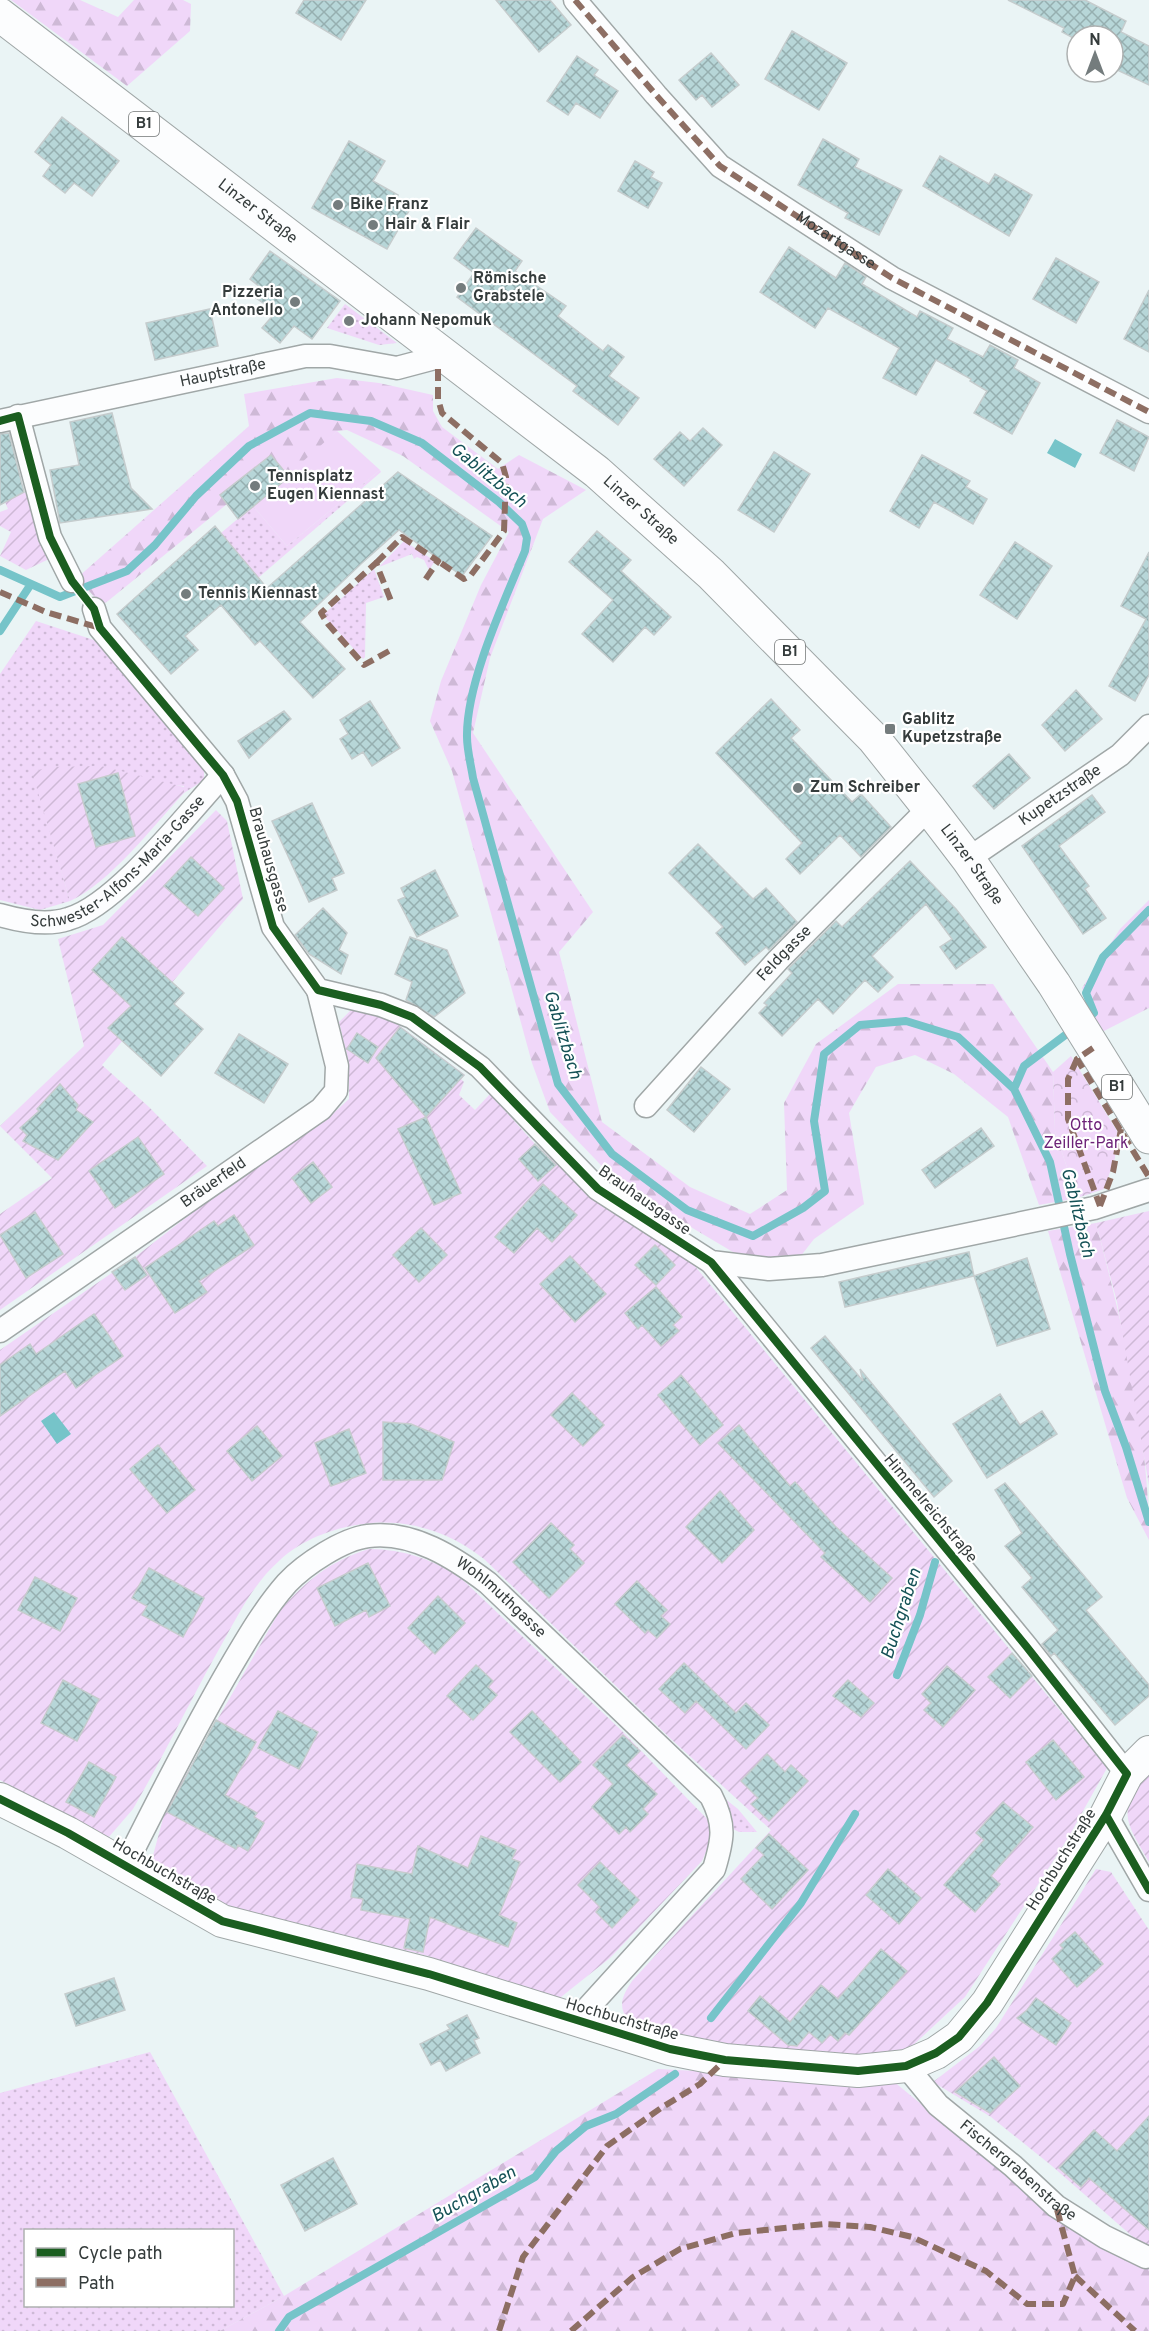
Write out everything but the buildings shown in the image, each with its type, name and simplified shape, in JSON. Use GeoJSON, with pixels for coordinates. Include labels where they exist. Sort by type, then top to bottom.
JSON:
{"type":"FeatureCollection","features":[{"type":"Feature","properties":{"kind":"main road","name":"Linzer Straße"},"geometry":{"type":"LineString","coordinates":[[0,15],[597,472],[711,574],[874,740],[929,808],[968,859],[1078,1023],[1149,1137]]}},
{"type":"Feature","properties":{"kind":"street","name":"Mozartgasse"},"geometry":{"type":"LineString","coordinates":[[575,0],[720,166],[892,278],[1149,412]]}},
{"type":"Feature","properties":{"kind":"street","name":"Hauptstraße"},"geometry":{"type":"LineString","coordinates":[[9,418],[305,356],[330,356],[397,368],[446,355]]}},
{"type":"Feature","properties":{"kind":"street"},"geometry":{"type":"LineString","coordinates":[[9,418],[50,537],[72,581]]}},
{"type":"Feature","properties":{"kind":"street","name":"Brauhausgasse"},"geometry":{"type":"LineString","coordinates":[[94,609],[100,628],[223,775],[237,801],[273,927],[318,990],[381,1005],[412,1017],[480,1067],[598,1189],[711,1262],[769,1269],[822,1265],[1095,1208],[1149,1190]]}},
{"type":"Feature","properties":{"kind":"street","name":"Kupetzstraße"},"geometry":{"type":"LineString","coordinates":[[968,859],[1120,755],[1149,726]]}},
{"type":"Feature","properties":{"kind":"street","name":"Schwester-Alfons-Maria-Gasse"},"geometry":{"type":"LineString","coordinates":[[0,915],[18,920],[46,922],[69,919],[115,892],[223,775]]}},
{"type":"Feature","properties":{"kind":"street","name":"Feldgasse"},"geometry":{"type":"LineString","coordinates":[[646,1106],[778,960],[929,808]]}},
{"type":"Feature","properties":{"kind":"street","name":"Bräuerfeld"},"geometry":{"type":"LineString","coordinates":[[0,1331],[321,1109],[336,1091],[337,1066],[318,990]]}},
{"type":"Feature","properties":{"kind":"street","name":"Himmelreichstraße"},"geometry":{"type":"LineString","coordinates":[[711,1262],[1026,1646],[1127,1774]]}},
{"type":"Feature","properties":{"kind":"street"},"geometry":{"type":"LineString","coordinates":[[740,1298],[769,1269]]}},
{"type":"Feature","properties":{"kind":"street","name":"Wohlmuthgasse"},"geometry":{"type":"LineString","coordinates":[[125,1866],[200,1719],[260,1618],[288,1582],[334,1548],[352,1540],[370,1536],[390,1536],[414,1541],[462,1564],[488,1583],[711,1796],[720,1814],[723,1839],[714,1869],[575,2022]]}},
{"type":"Feature","properties":{"kind":"street","name":"Hochbuchstraße"},"geometry":{"type":"LineString","coordinates":[[0,1799],[68,1833],[222,1921],[429,1974],[575,2022],[670,2049],[724,2060],[858,2071],[906,2066],[936,2053],[959,2037],[987,2003],[1106,1815],[1127,1774],[1149,1752]]}},
{"type":"Feature","properties":{"kind":"street"},"geometry":{"type":"LineString","coordinates":[[1106,1815],[1149,1890]]}},
{"type":"Feature","properties":{"kind":"street","name":"Fischergrabenstraße"},"geometry":{"type":"LineString","coordinates":[[906,2066],[938,2105],[1014,2166],[1056,2206],[1105,2236],[1146,2257]]}},
{"type":"Feature","properties":{"kind":"green space"},"geometry":{"type":"Polygon","coordinates":[[[11,0],[80,0],[118,17],[134,0],[183,0],[191,4],[190,31],[127,86],[11,0]]]}},
{"type":"Feature","properties":{"kind":"green space"},"geometry":{"type":"Polygon","coordinates":[[[345,304],[397,343],[379,345],[327,328],[345,304]]]}},
{"type":"Feature","properties":{"kind":"green space"},"geometry":{"type":"Polygon","coordinates":[[[337,378],[379,383],[433,395],[433,411],[442,427],[498,469],[519,455],[586,490],[543,519],[490,658],[473,733],[593,912],[559,952],[602,1122],[690,1187],[750,1214],[787,1190],[784,1103],[816,1044],[898,984],[993,984],[1053,1072],[1055,1131],[1077,1198],[1039,1205],[1008,1117],[954,1074],[915,1055],[876,1067],[849,1113],[864,1204],[814,1239],[800,1257],[743,1258],[620,1185],[550,1112],[532,1063],[452,771],[430,721],[441,681],[481,585],[509,532],[403,456],[347,430],[337,431],[289,477],[271,455],[221,495],[227,504],[102,605],[77,578],[249,426],[244,394],[337,378]]]}},
{"type":"Feature","properties":{"kind":"green space"},"geometry":{"type":"Polygon","coordinates":[[[337,431],[380,470],[287,546],[253,506],[337,431]]]}},
{"type":"Feature","properties":{"kind":"green space"},"geometry":{"type":"Polygon","coordinates":[[[380,470],[381,472],[258,578],[221,533],[253,506],[287,546],[380,470]]]}},
{"type":"Feature","properties":{"kind":"green space"},"geometry":{"type":"Polygon","coordinates":[[[25,492],[51,558],[26,570],[0,556],[11,532],[0,526],[0,512],[8,509],[5,502],[25,492]]]}},
{"type":"Feature","properties":{"kind":"green space"},"geometry":{"type":"Polygon","coordinates":[[[404,541],[435,561],[429,570],[424,560],[417,557],[414,559],[412,554],[379,567],[404,541]]]}},
{"type":"Feature","properties":{"kind":"green space"},"geometry":{"type":"Polygon","coordinates":[[[374,569],[384,597],[366,603],[365,657],[363,659],[323,615],[374,569]]]}},
{"type":"Feature","properties":{"kind":"green space"},"geometry":{"type":"Polygon","coordinates":[[[36,621],[103,643],[204,766],[204,780],[184,793],[184,786],[33,772],[70,901],[40,910],[0,900],[0,674],[36,621]]]}},
{"type":"Feature","properties":{"kind":"green space"},"geometry":{"type":"Polygon","coordinates":[[[101,766],[184,787],[184,793],[116,867],[85,893],[70,901],[32,772],[49,767],[101,766]]]}},
{"type":"Feature","properties":{"kind":"green space"},"geometry":{"type":"Polygon","coordinates":[[[216,810],[227,821],[243,899],[102,1065],[149,1107],[207,1166],[0,1310],[0,1214],[52,1178],[0,1126],[84,1046],[58,939],[103,925],[216,810]]]}},
{"type":"Feature","properties":{"kind":"green space"},"geometry":{"type":"Polygon","coordinates":[[[1149,900],[1149,1008],[1102,1032],[1082,988],[1120,929],[1149,900]]]}},
{"type":"Feature","properties":{"kind":"green space"},"geometry":{"type":"Polygon","coordinates":[[[352,1009],[388,1017],[465,1075],[461,1079],[464,1082],[459,1095],[475,1110],[490,1094],[535,1144],[603,1205],[685,1254],[1107,1768],[1068,1838],[965,1997],[910,2048],[862,2056],[754,2049],[689,2040],[628,2020],[622,2005],[632,1981],[771,1830],[671,1739],[484,1559],[458,1542],[431,1530],[387,1523],[346,1527],[311,1539],[280,1560],[262,1578],[235,1620],[133,1809],[108,1838],[0,1780],[0,1350],[135,1257],[231,1183],[326,1120],[349,1099],[349,1063],[339,1022],[352,1009]]]}},
{"type":"Feature","properties":{"kind":"green space","name":"Otto Zeiller-Park"},"geometry":{"type":"Polygon","coordinates":[[[1071,1056],[1117,1131],[1115,1158],[1104,1189],[1077,1198],[1055,1131],[1053,1072],[1071,1056]]]}},
{"type":"Feature","properties":{"kind":"green space"},"geometry":{"type":"Polygon","coordinates":[[[1149,1211],[1149,1485],[1117,1302],[1096,1223],[1149,1211]]]}},
{"type":"Feature","properties":{"kind":"green space"},"geometry":{"type":"Polygon","coordinates":[[[1096,1223],[1133,1380],[1145,1460],[1149,1540],[1127,1498],[1048,1231],[1096,1223]]]}},
{"type":"Feature","properties":{"kind":"green space"},"geometry":{"type":"Polygon","coordinates":[[[369,1549],[394,1551],[419,1557],[443,1567],[464,1581],[622,1731],[709,1821],[711,1840],[702,1861],[610,1958],[556,2001],[428,1956],[224,1905],[151,1863],[165,1811],[279,1612],[298,1591],[330,1566],[369,1549]]]}},
{"type":"Feature","properties":{"kind":"green space"},"geometry":{"type":"Polygon","coordinates":[[[1149,1769],[1149,1862],[1129,1824],[1128,1815],[1132,1796],[1149,1769]]]}},
{"type":"Feature","properties":{"kind":"green space"},"geometry":{"type":"Polygon","coordinates":[[[724,1798],[738,1809],[757,1832],[739,1832],[731,1828],[730,1811],[724,1798]]]}},
{"type":"Feature","properties":{"kind":"green space"},"geometry":{"type":"Polygon","coordinates":[[[1096,1869],[1111,1872],[1149,1930],[1149,2251],[1052,2166],[991,2117],[933,2082],[980,2046],[996,2028],[1096,1869]]]}},
{"type":"Feature","properties":{"kind":"green space"},"geometry":{"type":"Polygon","coordinates":[[[150,2052],[284,2296],[220,2331],[0,2331],[0,2093],[150,2052]]]}},
{"type":"Feature","properties":{"kind":"green space"},"geometry":{"type":"Polygon","coordinates":[[[658,2069],[893,2081],[1086,2239],[1149,2265],[1149,2331],[220,2331],[284,2296],[658,2069]]]}},
{"type":"Feature","properties":{"kind":"water"},"geometry":{"type":"Polygon","coordinates":[[[1055,439],[1082,454],[1075,468],[1047,453],[1055,439]]]}},
{"type":"Feature","properties":{"kind":"water"},"geometry":{"type":"Polygon","coordinates":[[[54,1412],[71,1434],[57,1444],[41,1421],[54,1412]]]}},
{"type":"Feature","properties":{"kind":"waterway","name":"Gablitzbach"},"geometry":{"type":"LineString","coordinates":[[0,570],[60,597],[127,571],[155,545],[196,496],[249,446],[310,413],[371,421],[422,443],[499,502],[522,524],[527,538],[525,551],[479,668],[468,716],[468,747],[473,778],[558,1084],[612,1154],[687,1210],[753,1236],[803,1208],[825,1191],[814,1121],[824,1054],[860,1025],[906,1021],[958,1037],[1014,1089],[1050,1162],[1070,1254],[1105,1391],[1126,1447],[1149,1522]]}},
{"type":"Feature","properties":{"kind":"waterway"},"geometry":{"type":"LineString","coordinates":[[0,631],[31,584]]}},
{"type":"Feature","properties":{"kind":"waterway"},"geometry":{"type":"LineString","coordinates":[[1084,1021],[1094,1013],[1086,993],[1103,957],[1149,910]]}},
{"type":"Feature","properties":{"kind":"waterway"},"geometry":{"type":"LineString","coordinates":[[1014,1089],[1024,1066],[1072,1030]]}},
{"type":"Feature","properties":{"kind":"waterway","name":"Buchgraben"},"geometry":{"type":"LineString","coordinates":[[897,1675],[920,1615],[935,1562]]}},
{"type":"Feature","properties":{"kind":"waterway","name":"Buchgraben"},"geometry":{"type":"LineString","coordinates":[[711,2018],[801,1903],[855,1814]]}},
{"type":"Feature","properties":{"kind":"waterway","name":"Buchgraben"},"geometry":{"type":"LineString","coordinates":[[279,2331],[289,2317],[535,2177],[556,2151],[586,2126],[616,2114],[675,2074]]}},
{"type":"Feature","properties":{"kind":"marked path"},"geometry":{"type":"LineString","coordinates":[[575,0],[720,166],[892,278],[1149,412]]}},
{"type":"Feature","properties":{"kind":"marked path"},"geometry":{"type":"LineString","coordinates":[[438,369],[438,399],[442,413],[502,463],[506,477],[504,531],[471,575],[464,579],[438,561]]}},
{"type":"Feature","properties":{"kind":"marked path"},"geometry":{"type":"LineString","coordinates":[[376,563],[402,537],[438,561],[423,583]]}},
{"type":"Feature","properties":{"kind":"marked path"},"geometry":{"type":"LineString","coordinates":[[389,651],[364,665],[321,613],[376,563],[391,601]]}},
{"type":"Feature","properties":{"kind":"marked path"},"geometry":{"type":"LineString","coordinates":[[0,592],[46,612],[100,628]]}},
{"type":"Feature","properties":{"kind":"marked path"},"geometry":{"type":"LineString","coordinates":[[1093,1048],[1077,1059],[1149,1177]]}},
{"type":"Feature","properties":{"kind":"marked path"},"geometry":{"type":"LineString","coordinates":[[1077,1059],[1068,1079],[1068,1119],[1100,1206]]}},
{"type":"Feature","properties":{"kind":"marked path"},"geometry":{"type":"LineString","coordinates":[[1100,1206],[1113,1172],[1121,1129]]}},
{"type":"Feature","properties":{"kind":"marked path"},"geometry":{"type":"LineString","coordinates":[[499,2331],[523,2257],[607,2146],[700,2084],[725,2060]]}},
{"type":"Feature","properties":{"kind":"marked path"},"geometry":{"type":"LineString","coordinates":[[571,2331],[633,2277],[680,2249],[736,2233],[824,2224],[870,2227],[912,2237],[986,2271],[1027,2304],[1063,2304],[1075,2276],[1056,2206]]}},
{"type":"Feature","properties":{"kind":"marked path"},"geometry":{"type":"LineString","coordinates":[[1075,2276],[1135,2331]]}},
{"type":"Feature","properties":{"kind":"cycle path"},"geometry":{"type":"LineString","coordinates":[[0,421],[18,416],[50,537],[72,581],[94,609],[100,628],[223,775],[237,801],[273,927],[318,990],[381,1005],[412,1017],[480,1067],[598,1189],[711,1262],[1026,1646],[1127,1774],[1106,1815],[987,2003],[959,2037],[936,2053],[906,2066],[858,2071],[725,2060],[670,2049],[429,1974],[222,1921],[68,1833],[0,1799]]}},
{"type":"Feature","properties":{"kind":"cycle path"},"geometry":{"type":"LineString","coordinates":[[1106,1815],[1149,1890]]}},
{"type":"Feature","properties":{"kind":"place","name":"Bike Franz"},"geometry":{"type":"Point","coordinates":[338,205]}},
{"type":"Feature","properties":{"kind":"place","name":"Hair & Flair"},"geometry":{"type":"Point","coordinates":[373,225]}},
{"type":"Feature","properties":{"kind":"place","name":"Römische Grabstele"},"geometry":{"type":"Point","coordinates":[461,288]}},
{"type":"Feature","properties":{"kind":"place","name":"Pizzeria Antonello"},"geometry":{"type":"Point","coordinates":[295,302]}},
{"type":"Feature","properties":{"kind":"place","name":"Johann Nepomuk"},"geometry":{"type":"Point","coordinates":[349,321]}},
{"type":"Feature","properties":{"kind":"place","name":"Tennisplatz Eugen Kiennast"},"geometry":{"type":"Point","coordinates":[255,486]}},
{"type":"Feature","properties":{"kind":"place","name":"Tennis Kiennast"},"geometry":{"type":"Point","coordinates":[186,594]}},
{"type":"Feature","properties":{"kind":"place","name":"Gablitz Kupetzstraße"},"geometry":{"type":"Point","coordinates":[890,729]}},
{"type":"Feature","properties":{"kind":"place","name":"Zum Schreiber"},"geometry":{"type":"Point","coordinates":[798,788]}}]}
